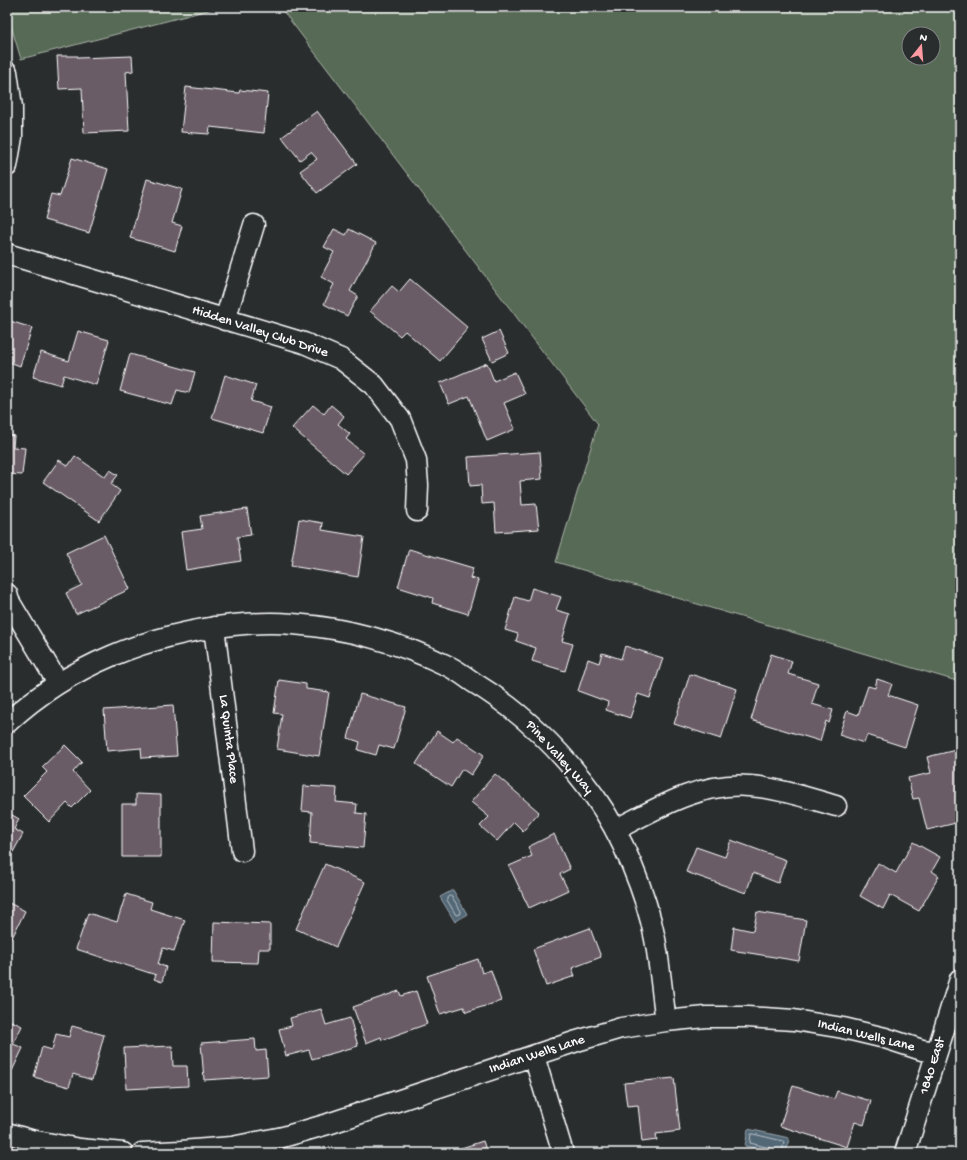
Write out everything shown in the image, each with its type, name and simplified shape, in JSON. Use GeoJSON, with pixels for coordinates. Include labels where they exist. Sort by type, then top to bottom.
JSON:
{"type":"FeatureCollection","features":[{"type":"Feature","properties":{"kind":"street"},"geometry":{"type":"LineString","coordinates":[[7,72],[12,107],[12,137],[7,166]]}},
{"type":"Feature","properties":{"kind":"street"},"geometry":{"type":"LineString","coordinates":[[225,320],[254,224]]}},
{"type":"Feature","properties":{"kind":"street","name":"Hidden Valley Club Drive"},"geometry":{"type":"LineString","coordinates":[[7,254],[304,343],[341,359],[374,385],[400,420],[416,460],[418,485],[417,511]]}},
{"type":"Feature","properties":{"kind":"street"},"geometry":{"type":"LineString","coordinates":[[7,594],[9,601],[58,684]]}},
{"type":"Feature","properties":{"kind":"street","name":"Pine Valley Way"},"geometry":{"type":"LineString","coordinates":[[7,723],[58,684],[93,664],[131,648],[172,635],[214,627],[252,624],[291,624],[331,628],[373,638],[413,651],[452,668],[489,691],[524,718],[549,742],[596,798],[615,830],[633,869],[644,900],[653,932],[666,1021]]}},
{"type":"Feature","properties":{"kind":"street","name":"La Quinta Place"},"geometry":{"type":"LineString","coordinates":[[214,627],[242,851]]}},
{"type":"Feature","properties":{"kind":"street"},"geometry":{"type":"LineString","coordinates":[[615,830],[663,804],[683,796],[704,789],[727,786],[770,788],[836,806]]}},
{"type":"Feature","properties":{"kind":"street","name":"1840 East"},"geometry":{"type":"LineString","coordinates":[[905,1153],[960,979]]}},
{"type":"Feature","properties":{"kind":"street","name":"Indian Wells Lane"},"geometry":{"type":"LineString","coordinates":[[142,1153],[232,1147],[283,1137],[328,1124],[577,1041],[621,1028],[666,1021],[706,1017],[747,1017],[794,1020],[843,1028],[885,1038],[922,1050],[937,1052]]}},
{"type":"Feature","properties":{"kind":"street"},"geometry":{"type":"LineString","coordinates":[[534,1056],[563,1153]]}},
{"type":"Feature","properties":{"kind":"street"},"geometry":{"type":"LineString","coordinates":[[7,1133],[31,1140],[80,1149],[123,1153]]}},
{"type":"Feature","properties":{"kind":"green space"},"geometry":{"type":"Polygon","coordinates":[[[7,7],[220,7],[21,59],[7,13],[7,7]]]}},
{"type":"Feature","properties":{"kind":"green space"},"geometry":{"type":"Polygon","coordinates":[[[280,7],[960,7],[960,682],[556,562],[598,424],[280,7]]]}},
{"type":"Feature","properties":{"kind":"water"},"geometry":{"type":"Polygon","coordinates":[[[453,890],[467,914],[455,922],[440,897],[453,890]]]}},
{"type":"Feature","properties":{"kind":"water"},"geometry":{"type":"Polygon","coordinates":[[[748,1129],[789,1138],[786,1153],[776,1153],[745,1146],[748,1129]]]}},
{"type":"Feature","properties":{"kind":"building"},"geometry":{"type":"Polygon","coordinates":[[[57,56],[78,56],[78,58],[132,56],[133,71],[126,72],[129,131],[84,133],[82,88],[59,89],[57,56]]]}},
{"type":"Feature","properties":{"kind":"building"},"geometry":{"type":"Polygon","coordinates":[[[186,87],[239,93],[240,90],[268,93],[264,133],[210,127],[209,134],[181,132],[186,87]]]}},
{"type":"Feature","properties":{"kind":"building"},"geometry":{"type":"Polygon","coordinates":[[[317,111],[357,164],[317,193],[300,171],[317,159],[311,152],[300,160],[282,137],[317,111]]]}},
{"type":"Feature","properties":{"kind":"building"},"geometry":{"type":"Polygon","coordinates":[[[72,158],[108,169],[89,233],[44,220],[51,194],[60,196],[72,158]]]}},
{"type":"Feature","properties":{"kind":"building"},"geometry":{"type":"Polygon","coordinates":[[[147,179],[182,189],[172,223],[182,226],[175,251],[130,238],[147,179]]]}},
{"type":"Feature","properties":{"kind":"building"},"geometry":{"type":"Polygon","coordinates":[[[334,229],[346,235],[349,229],[376,243],[350,291],[358,296],[347,316],[324,304],[334,284],[321,277],[334,252],[324,247],[334,229]]]}},
{"type":"Feature","properties":{"kind":"building"},"geometry":{"type":"Polygon","coordinates":[[[410,279],[468,328],[440,361],[405,331],[400,336],[370,311],[392,286],[399,292],[410,279]]]}},
{"type":"Feature","properties":{"kind":"building"},"geometry":{"type":"Polygon","coordinates":[[[7,320],[32,328],[20,366],[7,361],[7,320]]]}},
{"type":"Feature","properties":{"kind":"building"},"geometry":{"type":"Polygon","coordinates":[[[78,331],[109,340],[96,385],[64,375],[61,385],[33,377],[41,352],[69,361],[78,331]]]}},
{"type":"Feature","properties":{"kind":"building"},"geometry":{"type":"Polygon","coordinates":[[[499,331],[509,353],[492,361],[482,339],[499,331]]]}},
{"type":"Feature","properties":{"kind":"building"},"geometry":{"type":"Polygon","coordinates":[[[130,354],[195,372],[189,393],[177,390],[172,405],[120,391],[130,354]]]}},
{"type":"Feature","properties":{"kind":"building"},"geometry":{"type":"Polygon","coordinates":[[[487,363],[494,381],[515,372],[525,394],[504,403],[515,429],[487,441],[469,396],[449,404],[440,383],[487,363]]]}},
{"type":"Feature","properties":{"kind":"building"},"geometry":{"type":"Polygon","coordinates":[[[225,375],[256,385],[251,401],[271,407],[263,433],[212,418],[225,375]]]}},
{"type":"Feature","properties":{"kind":"building"},"geometry":{"type":"Polygon","coordinates":[[[313,405],[324,414],[331,405],[344,416],[338,424],[350,434],[346,439],[364,454],[346,474],[292,428],[313,405]]]}},
{"type":"Feature","properties":{"kind":"building"},"geometry":{"type":"Polygon","coordinates":[[[7,435],[14,436],[13,447],[25,448],[22,475],[7,474],[7,435]]]}},
{"type":"Feature","properties":{"kind":"building"},"geometry":{"type":"Polygon","coordinates":[[[540,452],[542,479],[520,481],[522,505],[536,504],[539,529],[496,532],[494,503],[482,504],[481,485],[470,486],[468,457],[540,452]]]}},
{"type":"Feature","properties":{"kind":"building"},"geometry":{"type":"Polygon","coordinates":[[[75,456],[105,477],[110,470],[118,475],[111,484],[120,491],[99,521],[43,482],[59,460],[68,466],[75,456]]]}},
{"type":"Feature","properties":{"kind":"building"},"geometry":{"type":"Polygon","coordinates":[[[247,509],[251,535],[237,537],[241,561],[186,570],[181,532],[202,529],[200,516],[247,509]]]}},
{"type":"Feature","properties":{"kind":"building"},"geometry":{"type":"Polygon","coordinates":[[[299,519],[323,523],[322,530],[364,537],[358,577],[291,566],[299,519]]]}},
{"type":"Feature","properties":{"kind":"building"},"geometry":{"type":"Polygon","coordinates":[[[104,535],[130,589],[76,614],[66,593],[82,585],[66,553],[104,535]]]}},
{"type":"Feature","properties":{"kind":"building"},"geometry":{"type":"Polygon","coordinates":[[[409,549],[473,568],[470,578],[478,580],[468,614],[432,603],[433,598],[398,587],[409,549]]]}},
{"type":"Feature","properties":{"kind":"building"},"geometry":{"type":"Polygon","coordinates":[[[532,588],[561,597],[556,610],[570,614],[562,641],[573,644],[565,671],[532,661],[536,648],[516,641],[518,634],[505,630],[515,597],[528,601],[532,588]]]}},
{"type":"Feature","properties":{"kind":"building"},"geometry":{"type":"Polygon","coordinates":[[[625,646],[663,658],[650,698],[638,694],[630,718],[606,710],[608,702],[578,691],[588,659],[599,663],[602,653],[621,659],[625,646]]]}},
{"type":"Feature","properties":{"kind":"building"},"geometry":{"type":"Polygon","coordinates":[[[771,654],[792,661],[788,674],[818,683],[812,704],[833,710],[829,723],[826,721],[820,741],[751,720],[771,654]]]}},
{"type":"Feature","properties":{"kind":"building"},"geometry":{"type":"Polygon","coordinates":[[[690,674],[737,689],[721,739],[674,724],[690,674]]]}},
{"type":"Feature","properties":{"kind":"building"},"geometry":{"type":"Polygon","coordinates":[[[877,679],[892,684],[888,695],[918,705],[905,747],[867,735],[864,743],[839,735],[847,711],[858,715],[868,686],[875,688],[877,679]]]}},
{"type":"Feature","properties":{"kind":"building"},"geometry":{"type":"Polygon","coordinates":[[[279,680],[306,684],[306,689],[329,692],[319,756],[277,749],[282,714],[274,713],[279,680]]]}},
{"type":"Feature","properties":{"kind":"building"},"geometry":{"type":"Polygon","coordinates":[[[360,694],[406,707],[394,749],[379,745],[376,755],[358,750],[360,742],[348,738],[360,694]]]}},
{"type":"Feature","properties":{"kind":"building"},"geometry":{"type":"Polygon","coordinates":[[[173,705],[177,756],[142,758],[141,748],[107,751],[104,710],[173,705]]]}},
{"type":"Feature","properties":{"kind":"building"},"geometry":{"type":"Polygon","coordinates":[[[437,731],[453,742],[457,737],[484,755],[471,775],[462,769],[451,787],[416,764],[437,731]]]}},
{"type":"Feature","properties":{"kind":"building"},"geometry":{"type":"Polygon","coordinates":[[[65,745],[82,762],[73,772],[90,790],[72,808],[67,803],[49,822],[23,796],[47,772],[42,767],[65,745]]]}},
{"type":"Feature","properties":{"kind":"building"},"geometry":{"type":"Polygon","coordinates":[[[960,749],[960,822],[927,830],[919,798],[913,799],[908,778],[931,773],[927,757],[960,749]]]}},
{"type":"Feature","properties":{"kind":"building"},"geometry":{"type":"Polygon","coordinates":[[[495,774],[539,812],[523,831],[514,822],[497,841],[480,826],[489,817],[471,802],[495,774]]]}},
{"type":"Feature","properties":{"kind":"building"},"geometry":{"type":"Polygon","coordinates":[[[304,786],[337,788],[336,802],[357,804],[356,813],[366,814],[363,848],[310,843],[312,812],[302,811],[304,786]]]}},
{"type":"Feature","properties":{"kind":"building"},"geometry":{"type":"Polygon","coordinates":[[[136,794],[161,795],[161,857],[122,857],[122,804],[136,804],[136,794]]]}},
{"type":"Feature","properties":{"kind":"building"},"geometry":{"type":"Polygon","coordinates":[[[7,812],[19,819],[14,829],[23,834],[7,863],[7,812]]]}},
{"type":"Feature","properties":{"kind":"building"},"geometry":{"type":"Polygon","coordinates":[[[554,834],[570,869],[560,874],[568,890],[529,908],[509,866],[532,856],[528,847],[554,834]]]}},
{"type":"Feature","properties":{"kind":"building"},"geometry":{"type":"Polygon","coordinates":[[[731,840],[786,860],[778,883],[753,873],[746,893],[686,872],[696,847],[725,857],[731,840]]]}},
{"type":"Feature","properties":{"kind":"building"},"geometry":{"type":"Polygon","coordinates":[[[913,842],[940,857],[932,871],[939,876],[919,911],[890,895],[883,909],[860,896],[878,863],[896,873],[913,842]]]}},
{"type":"Feature","properties":{"kind":"building"},"geometry":{"type":"Polygon","coordinates":[[[325,864],[365,882],[336,947],[296,929],[325,864]]]}},
{"type":"Feature","properties":{"kind":"building"},"geometry":{"type":"Polygon","coordinates":[[[126,894],[152,902],[150,909],[185,920],[174,951],[163,948],[158,964],[166,967],[162,982],[154,979],[156,975],[76,949],[88,913],[117,922],[126,894]]]}},
{"type":"Feature","properties":{"kind":"building"},"geometry":{"type":"Polygon","coordinates":[[[7,902],[25,911],[7,945],[7,902]]]}},
{"type":"Feature","properties":{"kind":"building"},"geometry":{"type":"Polygon","coordinates":[[[757,912],[806,920],[799,961],[731,950],[734,927],[753,931],[757,912]]]}},
{"type":"Feature","properties":{"kind":"building"},"geometry":{"type":"Polygon","coordinates":[[[214,922],[270,924],[270,949],[259,949],[258,963],[213,962],[214,922]]]}},
{"type":"Feature","properties":{"kind":"building"},"geometry":{"type":"Polygon","coordinates":[[[590,928],[601,957],[572,968],[575,976],[546,986],[533,949],[590,928]]]}},
{"type":"Feature","properties":{"kind":"building"},"geometry":{"type":"Polygon","coordinates":[[[478,959],[482,973],[491,970],[501,1001],[466,1012],[464,1007],[440,1014],[427,976],[478,959]]]}},
{"type":"Feature","properties":{"kind":"building"},"geometry":{"type":"Polygon","coordinates":[[[399,991],[401,996],[416,991],[427,1024],[382,1040],[381,1037],[366,1043],[353,1007],[399,991]]]}},
{"type":"Feature","properties":{"kind":"building"},"geometry":{"type":"Polygon","coordinates":[[[321,1009],[326,1025],[350,1018],[358,1046],[312,1059],[309,1050],[286,1056],[279,1029],[292,1026],[290,1018],[321,1009]]]}},
{"type":"Feature","properties":{"kind":"building"},"geometry":{"type":"Polygon","coordinates":[[[7,1019],[22,1026],[13,1044],[23,1048],[12,1071],[7,1069],[7,1019]]]}},
{"type":"Feature","properties":{"kind":"building"},"geometry":{"type":"Polygon","coordinates":[[[72,1026],[104,1035],[92,1080],[73,1074],[69,1087],[34,1077],[42,1047],[52,1050],[56,1034],[69,1037],[72,1026]]]}},
{"type":"Feature","properties":{"kind":"building"},"geometry":{"type":"Polygon","coordinates":[[[255,1039],[256,1051],[266,1050],[268,1076],[204,1080],[201,1043],[255,1039]]]}},
{"type":"Feature","properties":{"kind":"building"},"geometry":{"type":"Polygon","coordinates":[[[172,1046],[173,1066],[187,1066],[188,1086],[126,1089],[124,1048],[172,1046]]]}},
{"type":"Feature","properties":{"kind":"building"},"geometry":{"type":"Polygon","coordinates":[[[674,1078],[680,1131],[656,1134],[657,1140],[642,1142],[638,1105],[627,1106],[624,1083],[674,1078]]]}},
{"type":"Feature","properties":{"kind":"building"},"geometry":{"type":"Polygon","coordinates":[[[793,1086],[834,1099],[837,1091],[871,1101],[864,1125],[855,1122],[847,1147],[780,1126],[793,1086]]]}},
{"type":"Feature","properties":{"kind":"building"},"geometry":{"type":"Polygon","coordinates":[[[483,1141],[487,1153],[446,1153],[483,1141]]]}}]}
